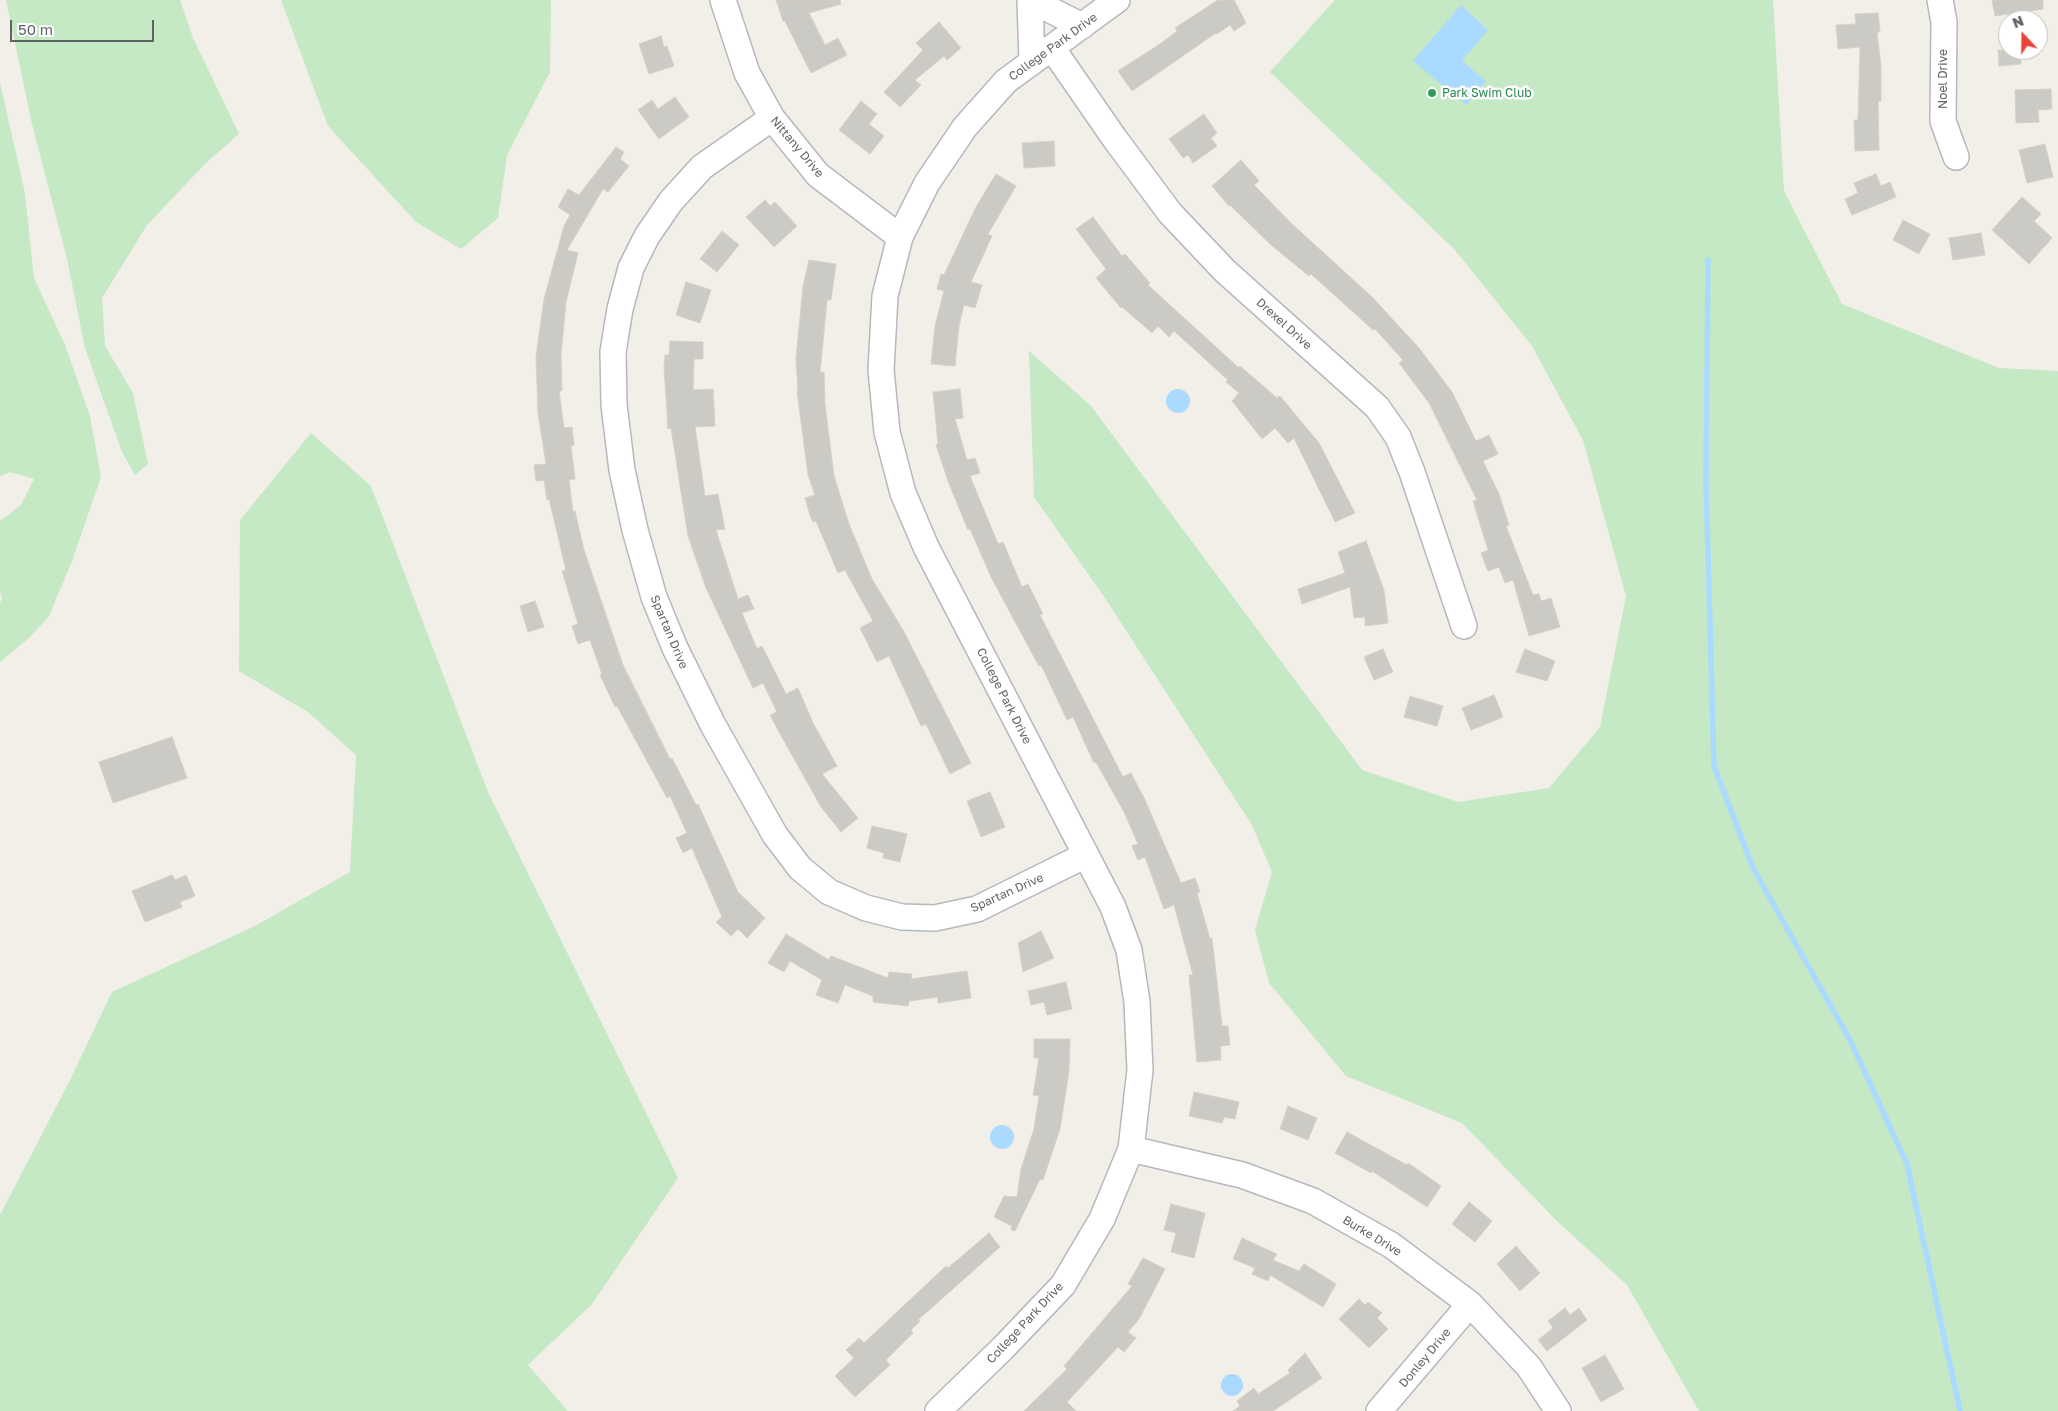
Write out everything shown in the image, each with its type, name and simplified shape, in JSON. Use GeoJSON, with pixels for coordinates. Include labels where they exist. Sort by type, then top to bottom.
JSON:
{"type":"FeatureCollection","features":[{"type":"Feature","properties":{"kind":"street","name":"Nittany Drive"},"geometry":{"type":"LineString","coordinates":[[723,0],[747,73],[772,118],[818,176],[900,237]]}},
{"type":"Feature","properties":{"kind":"street"},"geometry":{"type":"LineString","coordinates":[[1030,0],[1082,26]]}},
{"type":"Feature","properties":{"kind":"street"},"geometry":{"type":"LineString","coordinates":[[1030,0],[1042,55]]}},
{"type":"Feature","properties":{"kind":"street","name":"College Park Drive"},"geometry":{"type":"LineString","coordinates":[[938,1411],[1003,1348],[1063,1285],[1102,1219],[1131,1149],[1140,1070],[1137,1002],[1129,950],[1114,907],[926,547],[903,493],[887,432],[881,370],[885,296],[900,237],[927,183],[965,127],[1006,81],[1117,0]]}},
{"type":"Feature","properties":{"kind":"street","name":"Noel Drive"},"geometry":{"type":"LineString","coordinates":[[1940,0],[1944,22],[1943,121],[1956,157]]}},
{"type":"Feature","properties":{"kind":"street","name":"Drexel Drive"},"geometry":{"type":"LineString","coordinates":[[1042,55],[1115,139],[1170,213],[1225,271],[1377,407],[1398,437],[1412,472],[1464,626]]}},
{"type":"Feature","properties":{"kind":"street","name":"Spartan Drive"},"geometry":{"type":"LineString","coordinates":[[772,118],[702,167],[670,201],[647,236],[631,268],[620,309],[613,352],[614,405],[622,470],[635,530],[654,597],[674,648],[712,725],[775,836],[800,868],[829,892],[866,908],[902,917],[935,918],[977,909],[1086,855]]}},
{"type":"Feature","properties":{"kind":"street","name":"Burke Drive"},"geometry":{"type":"LineString","coordinates":[[1131,1149],[1242,1174],[1313,1201],[1391,1245],[1470,1304],[1529,1367],[1558,1411]]}},
{"type":"Feature","properties":{"kind":"street","name":"Donley Drive"},"geometry":{"type":"LineString","coordinates":[[1379,1411],[1470,1304]]}},
{"type":"Feature","properties":{"kind":"green space"},"geometry":{"type":"Polygon","coordinates":[[[6,0],[180,0],[193,38],[239,134],[208,161],[147,225],[102,298],[105,346],[133,393],[148,464],[135,475],[122,452],[85,348],[67,259],[32,124],[6,0]]]}},
{"type":"Feature","properties":{"kind":"green space"},"geometry":{"type":"Polygon","coordinates":[[[281,0],[551,0],[550,72],[507,155],[498,218],[461,249],[416,222],[328,126],[281,0]]]}},
{"type":"Feature","properties":{"kind":"green space"},"geometry":{"type":"Polygon","coordinates":[[[1335,0],[1773,0],[1784,191],[1842,304],[1999,368],[2058,371],[2058,1411],[1699,1411],[1627,1285],[1557,1221],[1462,1123],[1346,1076],[1269,983],[1255,930],[1272,872],[1252,825],[1105,598],[1034,497],[1029,351],[1091,406],[1362,770],[1458,802],[1549,788],[1600,727],[1626,596],[1583,440],[1532,346],[1455,250],[1270,72],[1335,0]]]}},
{"type":"Feature","properties":{"kind":"green space"},"geometry":{"type":"Polygon","coordinates":[[[0,83],[25,193],[34,278],[65,345],[90,416],[101,477],[72,561],[49,616],[30,637],[0,662],[0,604],[2,598],[0,591],[0,521],[21,505],[34,479],[10,472],[0,476],[0,83]]]}},
{"type":"Feature","properties":{"kind":"green space"},"geometry":{"type":"Polygon","coordinates":[[[311,433],[371,486],[488,792],[678,1178],[592,1304],[528,1365],[568,1411],[0,1411],[0,1215],[68,1084],[112,992],[255,926],[350,872],[356,755],[308,712],[239,671],[240,520],[311,433]]]}},
{"type":"Feature","properties":{"kind":"water"},"geometry":{"type":"Polygon","coordinates":[[[1461,5],[1488,30],[1462,61],[1486,81],[1466,105],[1413,61],[1461,5]]]}},
{"type":"Feature","properties":{"kind":"water"},"geometry":{"type":"Polygon","coordinates":[[[1178,389],[1183,390],[1189,396],[1189,406],[1183,412],[1178,413],[1173,412],[1167,406],[1166,401],[1167,396],[1173,390],[1178,389]]]}},
{"type":"Feature","properties":{"kind":"water"},"geometry":{"type":"Polygon","coordinates":[[[1002,1125],[1011,1128],[1014,1137],[1011,1146],[1002,1149],[993,1146],[990,1137],[993,1128],[1002,1125]]]}},
{"type":"Feature","properties":{"kind":"water"},"geometry":{"type":"Polygon","coordinates":[[[1232,1374],[1240,1377],[1243,1385],[1240,1393],[1232,1396],[1224,1393],[1221,1385],[1224,1377],[1232,1374]]]}},
{"type":"Feature","properties":{"kind":"building"},"geometry":{"type":"Polygon","coordinates":[[[776,0],[840,0],[841,4],[809,13],[825,45],[838,38],[847,55],[811,73],[785,21],[783,21],[776,0]]]}},
{"type":"Feature","properties":{"kind":"building"},"geometry":{"type":"Polygon","coordinates":[[[1218,0],[1234,0],[1246,23],[1234,31],[1230,25],[1216,33],[1132,91],[1118,71],[1160,44],[1177,31],[1175,28],[1218,0]]]}},
{"type":"Feature","properties":{"kind":"building"},"geometry":{"type":"Polygon","coordinates":[[[1992,0],[2043,0],[2043,9],[1998,10],[1998,16],[1995,16],[1992,0]]]}},
{"type":"Feature","properties":{"kind":"building"},"geometry":{"type":"Polygon","coordinates":[[[1878,13],[1880,32],[1877,32],[1881,66],[1881,101],[1878,101],[1879,150],[1855,151],[1854,120],[1858,120],[1860,47],[1838,49],[1836,25],[1856,24],[1855,14],[1878,13]]]}},
{"type":"Feature","properties":{"kind":"building"},"geometry":{"type":"Polygon","coordinates":[[[939,22],[961,48],[947,60],[944,56],[915,80],[921,85],[900,107],[884,92],[923,50],[916,43],[939,22]]]}},
{"type":"Feature","properties":{"kind":"building"},"geometry":{"type":"Polygon","coordinates":[[[661,36],[664,47],[667,46],[674,66],[649,74],[639,44],[661,36]]]}},
{"type":"Feature","properties":{"kind":"building"},"geometry":{"type":"Polygon","coordinates":[[[1999,60],[2021,60],[2021,64],[1999,66],[1999,60]]]}},
{"type":"Feature","properties":{"kind":"building"},"geometry":{"type":"Polygon","coordinates":[[[2051,89],[2052,109],[2038,110],[2039,122],[2016,123],[2015,90],[2051,89]]]}},
{"type":"Feature","properties":{"kind":"building"},"geometry":{"type":"Polygon","coordinates":[[[675,97],[689,117],[659,139],[638,110],[652,100],[658,109],[675,97]]]}},
{"type":"Feature","properties":{"kind":"building"},"geometry":{"type":"Polygon","coordinates":[[[861,101],[877,114],[869,124],[884,136],[870,154],[839,130],[861,101]]]}},
{"type":"Feature","properties":{"kind":"building"},"geometry":{"type":"Polygon","coordinates":[[[1204,114],[1217,133],[1211,138],[1217,146],[1193,163],[1188,155],[1183,158],[1169,139],[1204,114]]]}},
{"type":"Feature","properties":{"kind":"building"},"geometry":{"type":"Polygon","coordinates":[[[1054,141],[1055,166],[1024,168],[1022,143],[1054,141]]]}},
{"type":"Feature","properties":{"kind":"building"},"geometry":{"type":"Polygon","coordinates":[[[2045,144],[2053,177],[2027,183],[2019,150],[2045,144]]]}},
{"type":"Feature","properties":{"kind":"building"},"geometry":{"type":"Polygon","coordinates":[[[616,147],[624,152],[620,159],[629,166],[608,192],[603,189],[567,250],[578,253],[566,302],[561,355],[562,391],[559,391],[564,428],[572,427],[574,445],[571,446],[575,479],[569,480],[573,512],[575,511],[584,550],[623,665],[670,759],[672,758],[696,805],[698,804],[738,892],[765,918],[747,938],[738,929],[731,936],[716,922],[722,917],[692,848],[683,853],[676,838],[687,833],[670,796],[667,798],[617,706],[615,707],[600,675],[602,674],[590,640],[578,644],[572,626],[578,624],[562,571],[566,570],[549,499],[547,500],[544,480],[536,481],[534,465],[546,464],[538,413],[536,357],[544,299],[564,226],[570,215],[558,207],[568,189],[579,195],[616,147]]]}},
{"type":"Feature","properties":{"kind":"building"},"geometry":{"type":"Polygon","coordinates":[[[1241,160],[1259,181],[1254,185],[1291,223],[1372,297],[1419,348],[1452,392],[1476,441],[1489,435],[1498,454],[1483,461],[1499,494],[1509,525],[1506,526],[1533,595],[1539,594],[1541,601],[1551,598],[1560,627],[1529,636],[1513,580],[1505,583],[1499,567],[1488,571],[1481,553],[1488,550],[1473,501],[1477,500],[1429,403],[1399,363],[1403,360],[1375,329],[1373,330],[1311,274],[1309,276],[1270,244],[1229,206],[1212,186],[1241,160]]]}},
{"type":"Feature","properties":{"kind":"building"},"geometry":{"type":"Polygon","coordinates":[[[996,174],[1016,186],[988,234],[992,236],[971,282],[982,285],[975,308],[964,305],[959,326],[955,366],[931,364],[935,326],[944,291],[937,289],[941,274],[944,275],[976,207],[996,174]]]}},
{"type":"Feature","properties":{"kind":"building"},"geometry":{"type":"Polygon","coordinates":[[[1876,174],[1881,186],[1890,182],[1896,197],[1852,215],[1845,199],[1858,193],[1854,183],[1876,174]]]}},
{"type":"Feature","properties":{"kind":"building"},"geometry":{"type":"Polygon","coordinates":[[[2022,197],[2041,214],[2034,221],[2052,238],[2029,264],[1992,230],[2022,197]]]}},
{"type":"Feature","properties":{"kind":"building"},"geometry":{"type":"Polygon","coordinates":[[[765,200],[770,206],[775,202],[797,226],[774,247],[746,217],[765,200]]]}},
{"type":"Feature","properties":{"kind":"building"},"geometry":{"type":"Polygon","coordinates":[[[1093,217],[1122,256],[1125,254],[1150,283],[1148,285],[1239,368],[1240,366],[1277,398],[1280,396],[1319,443],[1355,513],[1335,522],[1294,438],[1288,443],[1275,428],[1262,439],[1232,401],[1239,393],[1226,382],[1228,380],[1174,331],[1169,337],[1158,326],[1152,333],[1121,308],[1096,278],[1106,269],[1076,229],[1093,217]]]}},
{"type":"Feature","properties":{"kind":"building"},"geometry":{"type":"Polygon","coordinates":[[[1903,220],[1930,234],[1919,254],[1893,240],[1903,220]]]}},
{"type":"Feature","properties":{"kind":"building"},"geometry":{"type":"Polygon","coordinates":[[[722,231],[739,245],[717,272],[700,259],[722,231]]]}},
{"type":"Feature","properties":{"kind":"building"},"geometry":{"type":"Polygon","coordinates":[[[1981,233],[1985,255],[1953,260],[1949,238],[1981,233]]]}},
{"type":"Feature","properties":{"kind":"building"},"geometry":{"type":"Polygon","coordinates":[[[809,260],[836,264],[831,300],[827,300],[820,373],[824,372],[825,404],[834,476],[849,524],[872,579],[903,630],[971,763],[950,774],[926,724],[921,726],[889,656],[877,662],[860,628],[873,621],[845,570],[838,573],[816,521],[813,522],[805,498],[815,495],[808,475],[797,391],[796,358],[803,287],[809,260]]]}},
{"type":"Feature","properties":{"kind":"building"},"geometry":{"type":"Polygon","coordinates":[[[686,282],[711,290],[700,323],[676,315],[686,282]]]}},
{"type":"Feature","properties":{"kind":"building"},"geometry":{"type":"Polygon","coordinates":[[[670,341],[703,342],[703,359],[694,359],[693,390],[713,389],[715,426],[695,427],[705,496],[718,494],[725,529],[716,530],[738,599],[748,595],[754,609],[742,613],[757,649],[762,646],[786,694],[798,688],[813,723],[837,766],[822,774],[858,818],[841,832],[821,807],[770,715],[777,712],[763,683],[753,688],[706,588],[688,536],[671,428],[668,429],[664,367],[665,355],[669,355],[670,341]]]}},
{"type":"Feature","properties":{"kind":"building"},"geometry":{"type":"Polygon","coordinates":[[[960,389],[963,418],[955,419],[967,460],[975,458],[980,473],[970,476],[998,544],[1003,542],[1022,587],[1028,584],[1043,614],[1040,615],[1123,777],[1131,773],[1145,800],[1181,883],[1195,878],[1200,892],[1197,893],[1210,939],[1212,938],[1222,1026],[1228,1026],[1230,1045],[1220,1046],[1221,1060],[1197,1062],[1189,975],[1193,975],[1174,905],[1164,909],[1145,857],[1138,860],[1132,846],[1138,844],[1124,812],[1096,762],[1094,763],[1073,717],[1067,720],[1041,665],[1039,666],[992,579],[970,529],[968,530],[948,481],[936,445],[938,444],[933,392],[960,389]]]}},
{"type":"Feature","properties":{"kind":"building"},"geometry":{"type":"Polygon","coordinates":[[[1366,541],[1384,590],[1388,623],[1365,626],[1365,617],[1354,618],[1350,587],[1302,604],[1298,589],[1345,573],[1338,552],[1366,541]]]}},
{"type":"Feature","properties":{"kind":"building"},"geometry":{"type":"Polygon","coordinates":[[[535,601],[544,627],[528,632],[520,606],[535,601]]]}},
{"type":"Feature","properties":{"kind":"building"},"geometry":{"type":"Polygon","coordinates":[[[1383,649],[1393,672],[1374,680],[1364,657],[1383,649]]]}},
{"type":"Feature","properties":{"kind":"building"},"geometry":{"type":"Polygon","coordinates":[[[1525,649],[1555,661],[1547,681],[1516,672],[1525,649]]]}},
{"type":"Feature","properties":{"kind":"building"},"geometry":{"type":"Polygon","coordinates":[[[1494,695],[1503,717],[1471,730],[1462,708],[1494,695]]]}},
{"type":"Feature","properties":{"kind":"building"},"geometry":{"type":"Polygon","coordinates":[[[1410,696],[1443,706],[1437,726],[1404,717],[1410,696]]]}},
{"type":"Feature","properties":{"kind":"building"},"geometry":{"type":"Polygon","coordinates":[[[172,737],[187,778],[113,803],[99,762],[172,737]]]}},
{"type":"Feature","properties":{"kind":"building"},"geometry":{"type":"Polygon","coordinates":[[[990,792],[1005,827],[981,837],[967,801],[990,792]]]}},
{"type":"Feature","properties":{"kind":"building"},"geometry":{"type":"Polygon","coordinates":[[[872,826],[907,834],[900,862],[883,858],[884,853],[867,848],[872,826]]]}},
{"type":"Feature","properties":{"kind":"building"},"geometry":{"type":"Polygon","coordinates":[[[172,875],[175,880],[186,875],[195,896],[180,902],[182,907],[145,922],[132,891],[172,875]]]}},
{"type":"Feature","properties":{"kind":"building"},"geometry":{"type":"Polygon","coordinates":[[[1041,931],[1054,958],[1023,972],[1018,943],[1041,931]]]}},
{"type":"Feature","properties":{"kind":"building"},"geometry":{"type":"Polygon","coordinates":[[[786,934],[829,960],[831,956],[888,978],[889,972],[912,974],[911,979],[967,971],[971,998],[938,1003],[938,997],[909,1001],[908,1006],[873,1002],[873,996],[845,985],[838,1003],[816,995],[822,980],[790,961],[784,972],[768,963],[786,934]]]}},
{"type":"Feature","properties":{"kind":"building"},"geometry":{"type":"Polygon","coordinates":[[[1066,982],[1072,1009],[1047,1015],[1044,1002],[1031,1005],[1028,991],[1066,982]]]}},
{"type":"Feature","properties":{"kind":"building"},"geometry":{"type":"Polygon","coordinates":[[[1034,1039],[1070,1039],[1069,1071],[1060,1129],[1043,1180],[1040,1179],[1015,1231],[1011,1230],[1012,1226],[994,1217],[1004,1196],[1017,1197],[1021,1169],[1034,1129],[1039,1096],[1033,1095],[1039,1058],[1034,1058],[1034,1039]]]}},
{"type":"Feature","properties":{"kind":"building"},"geometry":{"type":"Polygon","coordinates":[[[1194,1092],[1239,1102],[1235,1119],[1224,1117],[1222,1123],[1189,1116],[1194,1092]]]}},
{"type":"Feature","properties":{"kind":"building"},"geometry":{"type":"Polygon","coordinates":[[[1288,1106],[1317,1118],[1308,1140],[1280,1129],[1288,1106]]]}},
{"type":"Feature","properties":{"kind":"building"},"geometry":{"type":"Polygon","coordinates":[[[1347,1132],[1407,1165],[1408,1163],[1441,1186],[1427,1207],[1372,1171],[1371,1173],[1335,1153],[1347,1132]]]}},
{"type":"Feature","properties":{"kind":"building"},"geometry":{"type":"Polygon","coordinates":[[[1469,1202],[1492,1221],[1475,1242],[1452,1224],[1469,1202]]]}},
{"type":"Feature","properties":{"kind":"building"},"geometry":{"type":"Polygon","coordinates":[[[1171,1204],[1205,1213],[1194,1258],[1171,1252],[1176,1233],[1164,1230],[1171,1204]]]}},
{"type":"Feature","properties":{"kind":"building"},"geometry":{"type":"Polygon","coordinates":[[[989,1233],[1000,1247],[918,1320],[920,1321],[911,1330],[913,1333],[886,1360],[890,1365],[855,1397],[835,1376],[854,1358],[846,1350],[859,1338],[864,1343],[946,1266],[948,1268],[989,1233]]]}},
{"type":"Feature","properties":{"kind":"building"},"geometry":{"type":"Polygon","coordinates":[[[1242,1238],[1277,1254],[1273,1260],[1299,1271],[1304,1264],[1336,1284],[1323,1307],[1270,1275],[1268,1281],[1252,1274],[1255,1268],[1233,1259],[1242,1238]]]}},
{"type":"Feature","properties":{"kind":"building"},"geometry":{"type":"Polygon","coordinates":[[[1516,1246],[1540,1273],[1520,1291],[1497,1264],[1516,1246]]]}},
{"type":"Feature","properties":{"kind":"building"},"geometry":{"type":"Polygon","coordinates":[[[1143,1258],[1165,1269],[1139,1319],[1128,1332],[1136,1338],[1124,1352],[1118,1347],[1067,1402],[1076,1411],[1024,1411],[1067,1369],[1064,1366],[1132,1286],[1128,1284],[1143,1258]]]}},
{"type":"Feature","properties":{"kind":"building"},"geometry":{"type":"Polygon","coordinates":[[[1359,1299],[1365,1305],[1368,1302],[1382,1313],[1377,1318],[1388,1329],[1369,1348],[1339,1319],[1359,1299]]]}},
{"type":"Feature","properties":{"kind":"building"},"geometry":{"type":"Polygon","coordinates":[[[1565,1308],[1570,1315],[1579,1308],[1587,1320],[1547,1351],[1538,1340],[1553,1328],[1548,1321],[1565,1308]]]}},
{"type":"Feature","properties":{"kind":"building"},"geometry":{"type":"Polygon","coordinates":[[[1305,1353],[1322,1378],[1273,1411],[1233,1411],[1240,1406],[1237,1401],[1254,1388],[1258,1394],[1290,1373],[1288,1370],[1305,1353]]]}},
{"type":"Feature","properties":{"kind":"building"},"geometry":{"type":"Polygon","coordinates":[[[1605,1355],[1624,1389],[1601,1402],[1582,1368],[1605,1355]]]}},
{"type":"Feature","properties":{"kind":"waterway"},"geometry":{"type":"LineString","coordinates":[[1708,260],[1706,484],[1714,766],[1753,868],[1850,1040],[1907,1164],[1960,1411]]}},
{"type":"Feature","properties":{"kind":"place","name":"Park Swim Club"},"geometry":{"type":"Point","coordinates":[1432,93]}}]}
